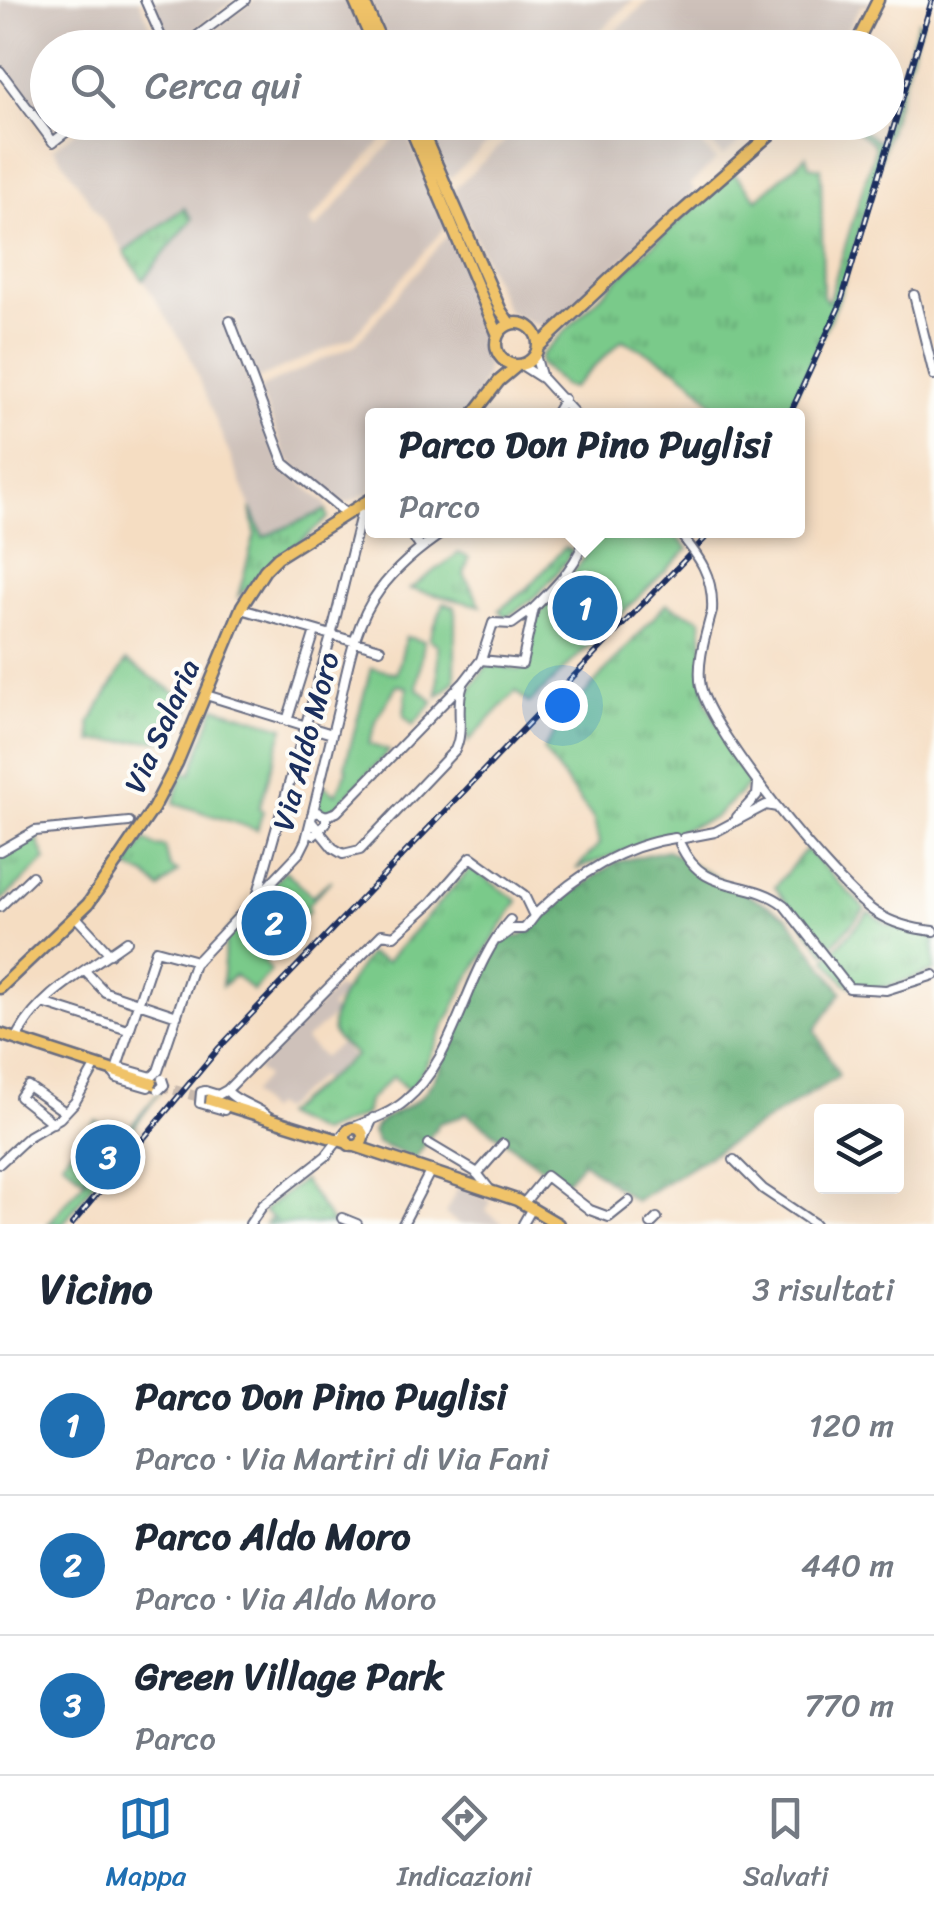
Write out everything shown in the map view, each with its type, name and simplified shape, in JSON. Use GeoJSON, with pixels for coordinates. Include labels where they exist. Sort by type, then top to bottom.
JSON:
{"type":"FeatureCollection","features":[{"type":"Feature","properties":{"kind":"main road"},"geometry":{"type":"LineString","coordinates":[[354,0],[367,30]]}},
{"type":"Feature","properties":{"kind":"main road"},"geometry":{"type":"LineString","coordinates":[[362,0],[376,30]]}},
{"type":"Feature","properties":{"kind":"main road"},"geometry":{"type":"LineString","coordinates":[[863,30],[878,0]]}},
{"type":"Feature","properties":{"kind":"main road"},"geometry":{"type":"LineString","coordinates":[[416,140],[498,335],[499,380]]}},
{"type":"Feature","properties":{"kind":"main road"},"geometry":{"type":"LineString","coordinates":[[426,140],[510,324],[545,329],[563,322]]}},
{"type":"Feature","properties":{"kind":"main road"},"geometry":{"type":"LineString","coordinates":[[478,408],[499,380],[536,351],[669,223],[764,140]]}},
{"type":"Feature","properties":{"kind":"main road"},"geometry":{"type":"LineString","coordinates":[[498,335],[510,324]]}},
{"type":"Feature","properties":{"kind":"main road"},"geometry":{"type":"LineString","coordinates":[[527,326],[536,335],[536,351]]}},
{"type":"Feature","properties":{"kind":"main road"},"geometry":{"type":"LineString","coordinates":[[499,356],[519,365]]}},
{"type":"Feature","properties":{"kind":"main road","name":"Via Salaria"},"geometry":{"type":"LineString","coordinates":[[0,988],[106,882],[153,809],[209,696],[241,609],[265,570],[278,556],[365,502]]}},
{"type":"Feature","properties":{"kind":"main road"},"geometry":{"type":"LineString","coordinates":[[0,1034],[160,1082]]}},
{"type":"Feature","properties":{"kind":"main road"},"geometry":{"type":"LineString","coordinates":[[203,1097],[321,1135],[352,1137],[387,1157],[528,1206],[558,1224]]}},
{"type":"Feature","properties":{"kind":"street"},"geometry":{"type":"LineString","coordinates":[[145,0],[158,30]]}},
{"type":"Feature","properties":{"kind":"street"},"geometry":{"type":"LineString","coordinates":[[204,30],[245,0]]}},
{"type":"Feature","properties":{"kind":"street"},"geometry":{"type":"LineString","coordinates":[[0,71],[30,111]]}},
{"type":"Feature","properties":{"kind":"street"},"geometry":{"type":"LineString","coordinates":[[914,296],[934,375]]}},
{"type":"Feature","properties":{"kind":"street"},"geometry":{"type":"LineString","coordinates":[[230,321],[284,462],[345,513]]}},
{"type":"Feature","properties":{"kind":"street"},"geometry":{"type":"LineString","coordinates":[[536,351],[543,379]]}},
{"type":"Feature","properties":{"kind":"street"},"geometry":{"type":"LineString","coordinates":[[519,365],[543,379],[571,408]]}},
{"type":"Feature","properties":{"kind":"street"},"geometry":{"type":"LineString","coordinates":[[559,408],[564,400]]}},
{"type":"Feature","properties":{"kind":"street"},"geometry":{"type":"LineString","coordinates":[[258,896],[365,511]]}},
{"type":"Feature","properties":{"kind":"street"},"geometry":{"type":"LineString","coordinates":[[414,538],[420,547]]}},
{"type":"Feature","properties":{"kind":"street","name":"Via Aldo Moro"},"geometry":{"type":"LineString","coordinates":[[160,1082],[177,1016],[197,961],[300,852],[318,816],[315,800],[355,642],[377,593],[420,547],[434,538]]}},
{"type":"Feature","properties":{"kind":"street"},"geometry":{"type":"LineString","coordinates":[[318,816],[337,812],[464,682],[481,660],[493,623],[512,624],[534,608],[566,573],[585,538]]}},
{"type":"Feature","properties":{"kind":"street"},"geometry":{"type":"LineString","coordinates":[[683,538],[705,566],[712,590],[712,610],[700,668],[702,692],[712,714],[756,780],[864,904],[892,921],[934,930]]}},
{"type":"Feature","properties":{"kind":"street"},"geometry":{"type":"LineString","coordinates":[[481,660],[522,664],[534,608]]}},
{"type":"Feature","properties":{"kind":"street"},"geometry":{"type":"LineString","coordinates":[[241,609],[380,649]]}},
{"type":"Feature","properties":{"kind":"street"},"geometry":{"type":"LineString","coordinates":[[287,721],[315,631]]}},
{"type":"Feature","properties":{"kind":"street"},"geometry":{"type":"LineString","coordinates":[[318,816],[318,832],[343,854],[360,850],[455,750],[461,733],[457,710],[464,682]]}},
{"type":"Feature","properties":{"kind":"street"},"geometry":{"type":"LineString","coordinates":[[209,696],[332,734]]}},
{"type":"Feature","properties":{"kind":"street"},"geometry":{"type":"LineString","coordinates":[[756,780],[757,795]]}},
{"type":"Feature","properties":{"kind":"street"},"geometry":{"type":"LineString","coordinates":[[734,820],[757,795],[768,794]]}},
{"type":"Feature","properties":{"kind":"street"},"geometry":{"type":"LineString","coordinates":[[766,805],[768,794]]}},
{"type":"Feature","properties":{"kind":"street"},"geometry":{"type":"LineString","coordinates":[[250,1224],[262,1206],[373,1118],[406,1101],[432,1068],[482,963],[511,924],[615,855],[639,845],[715,832],[766,805],[780,809]]}},
{"type":"Feature","properties":{"kind":"street"},"geometry":{"type":"LineString","coordinates":[[306,840],[326,822],[318,816]]}},
{"type":"Feature","properties":{"kind":"street"},"geometry":{"type":"LineString","coordinates":[[0,851],[36,831],[130,822]]}},
{"type":"Feature","properties":{"kind":"street"},"geometry":{"type":"LineString","coordinates":[[680,840],[688,863],[705,876],[782,902],[849,988],[886,990],[934,976]]}},
{"type":"Feature","properties":{"kind":"street"},"geometry":{"type":"LineString","coordinates":[[203,1097],[227,1090],[382,934],[394,936],[411,922],[470,857],[518,891],[529,910],[524,929],[511,924]]}},
{"type":"Feature","properties":{"kind":"street"},"geometry":{"type":"LineString","coordinates":[[0,907],[32,876]]}},
{"type":"Feature","properties":{"kind":"street"},"geometry":{"type":"LineString","coordinates":[[75,916],[110,954]]}},
{"type":"Feature","properties":{"kind":"street"},"geometry":{"type":"LineString","coordinates":[[16,1040],[23,1024],[43,1004],[127,941]]}},
{"type":"Feature","properties":{"kind":"street"},"geometry":{"type":"LineString","coordinates":[[114,1068],[156,950],[197,961]]}},
{"type":"Feature","properties":{"kind":"street"},"geometry":{"type":"LineString","coordinates":[[85,971],[104,992],[177,1016]]}},
{"type":"Feature","properties":{"kind":"street"},"geometry":{"type":"LineString","coordinates":[[43,1004],[128,1030]]}},
{"type":"Feature","properties":{"kind":"street"},"geometry":{"type":"LineString","coordinates":[[2,1157],[66,1112],[96,1065]]}},
{"type":"Feature","properties":{"kind":"street"},"geometry":{"type":"LineString","coordinates":[[53,1123],[20,1097],[28,1086],[66,1112]]}},
{"type":"Feature","properties":{"kind":"street"},"geometry":{"type":"LineString","coordinates":[[227,1090],[234,1098],[254,1104],[269,1118]]}},
{"type":"Feature","properties":{"kind":"street"},"geometry":{"type":"LineString","coordinates":[[352,1137],[373,1118]]}},
{"type":"Feature","properties":{"kind":"street"},"geometry":{"type":"LineString","coordinates":[[429,1144],[477,1174],[490,1190]]}},
{"type":"Feature","properties":{"kind":"street"},"geometry":{"type":"LineString","coordinates":[[477,1174],[504,1144]]}},
{"type":"Feature","properties":{"kind":"street"},"geometry":{"type":"LineString","coordinates":[[734,1160],[762,1189],[815,1224]]}},
{"type":"Feature","properties":{"kind":"street"},"geometry":{"type":"LineString","coordinates":[[403,1224],[431,1170]]}},
{"type":"Feature","properties":{"kind":"street"},"geometry":{"type":"LineString","coordinates":[[522,1224],[546,1176],[590,1210],[609,1217],[629,1201]]}},
{"type":"Feature","properties":{"kind":"street"},"geometry":{"type":"LineString","coordinates":[[796,1224],[803,1216]]}},
{"type":"Feature","properties":{"kind":"street"},"geometry":{"type":"LineString","coordinates":[[342,1218],[357,1224]]}},
{"type":"Feature","properties":{"kind":"shaded area"},"geometry":{"type":"Polygon","coordinates":[[[0,0],[139,0],[152,30],[30,30],[30,103],[0,61],[0,0]]]}},
{"type":"Feature","properties":{"kind":"shaded area"},"geometry":{"type":"Polygon","coordinates":[[[149,0],[235,0],[195,30],[164,30],[149,0]]]}},
{"type":"Feature","properties":{"kind":"shaded area"},"geometry":{"type":"Polygon","coordinates":[[[255,0],[347,0],[360,30],[214,30],[255,0]]]}},
{"type":"Feature","properties":{"kind":"shaded area"},"geometry":{"type":"Polygon","coordinates":[[[370,0],[633,0],[601,30],[382,30],[370,0]]]}},
{"type":"Feature","properties":{"kind":"shaded area"},"geometry":{"type":"Polygon","coordinates":[[[649,0],[870,0],[868,6],[862,4],[847,30],[617,30],[649,0]]]}},
{"type":"Feature","properties":{"kind":"shaded area"},"geometry":{"type":"Polygon","coordinates":[[[64,140],[382,140],[309,223],[316,229],[394,140],[409,140],[446,226],[353,337],[255,380],[235,327],[238,324],[232,315],[224,317],[281,465],[326,504],[326,510],[263,537],[188,352],[143,280],[191,218],[183,209],[124,252],[54,148],[64,140]]]}},
{"type":"Feature","properties":{"kind":"shaded area"},"geometry":{"type":"Polygon","coordinates":[[[431,140],[491,140],[449,179],[431,140]]]}},
{"type":"Feature","properties":{"kind":"shaded area"},"geometry":{"type":"Polygon","coordinates":[[[506,140],[697,140],[716,160],[690,185],[695,190],[575,306],[547,326],[508,312],[456,187],[506,140]]]}},
{"type":"Feature","properties":{"kind":"shaded area"},"geometry":{"type":"Polygon","coordinates":[[[707,140],[742,140],[723,156],[707,140]]]}},
{"type":"Feature","properties":{"kind":"shaded area"},"geometry":{"type":"Polygon","coordinates":[[[450,232],[487,314],[489,354],[485,377],[470,408],[365,408],[365,494],[348,503],[333,501],[286,458],[259,389],[356,344],[450,232]]]}},
{"type":"Feature","properties":{"kind":"shaded area"},"geometry":{"type":"Polygon","coordinates":[[[337,987],[346,993],[330,1007],[336,1014],[305,1040],[323,1057],[340,1044],[352,1056],[323,1080],[319,1077],[281,1110],[273,1106],[267,1111],[251,1093],[266,1076],[257,1070],[337,987]]]}},
{"type":"Feature","properties":{"kind":"shaded area"},"geometry":{"type":"Polygon","coordinates":[[[459,1184],[491,1201],[486,1211],[504,1224],[459,1224],[445,1214],[459,1184]]]}},
{"type":"Feature","properties":{"kind":"green space"},"geometry":{"type":"Polygon","coordinates":[[[918,21],[921,23],[904,80],[904,66],[918,21]]]}},
{"type":"Feature","properties":{"kind":"green space"},"geometry":{"type":"Polygon","coordinates":[[[869,140],[886,140],[838,301],[789,408],[715,408],[689,379],[622,340],[572,388],[564,386],[540,364],[541,355],[733,172],[757,199],[806,156],[809,166],[821,168],[823,296],[828,302],[875,149],[869,140]]]}},
{"type":"Feature","properties":{"kind":"green space"},"geometry":{"type":"Polygon","coordinates":[[[184,208],[192,219],[143,280],[124,252],[184,208]]]}},
{"type":"Feature","properties":{"kind":"green space"},"geometry":{"type":"Polygon","coordinates":[[[251,508],[263,537],[326,510],[328,518],[238,596],[255,534],[251,508]]]}},
{"type":"Feature","properties":{"kind":"green space"},"geometry":{"type":"Polygon","coordinates":[[[592,538],[678,538],[688,549],[532,701],[528,703],[516,691],[468,742],[465,703],[472,686],[488,664],[519,670],[528,664],[538,616],[592,538]]]}},
{"type":"Feature","properties":{"kind":"green space"},"geometry":{"type":"Polygon","coordinates":[[[564,548],[573,551],[551,580],[506,617],[499,610],[528,588],[564,548]]]}},
{"type":"Feature","properties":{"kind":"green space"},"geometry":{"type":"Polygon","coordinates":[[[459,553],[469,558],[464,574],[481,606],[410,589],[459,553]]]}},
{"type":"Feature","properties":{"kind":"green space"},"geometry":{"type":"Polygon","coordinates":[[[444,603],[455,607],[455,681],[438,696],[438,645],[429,639],[444,603]]]}},
{"type":"Feature","properties":{"kind":"green space"},"geometry":{"type":"Polygon","coordinates":[[[666,604],[701,619],[707,703],[749,784],[714,818],[576,869],[599,844],[594,820],[543,750],[572,708],[666,604]]]}},
{"type":"Feature","properties":{"kind":"green space"},"geometry":{"type":"Polygon","coordinates":[[[406,637],[424,641],[417,688],[434,702],[413,725],[404,716],[407,687],[397,685],[378,716],[369,744],[389,751],[326,814],[317,805],[323,785],[336,794],[347,770],[371,668],[397,673],[406,637]]]}},
{"type":"Feature","properties":{"kind":"green space"},"geometry":{"type":"Polygon","coordinates":[[[126,661],[192,703],[174,740],[92,742],[90,723],[126,661]]]}},
{"type":"Feature","properties":{"kind":"green space"},"geometry":{"type":"Polygon","coordinates":[[[215,707],[284,727],[259,809],[263,811],[257,830],[174,803],[183,772],[191,774],[215,707]]]}},
{"type":"Feature","properties":{"kind":"green space"},"geometry":{"type":"Polygon","coordinates":[[[35,834],[46,860],[0,902],[0,855],[35,834]]]}},
{"type":"Feature","properties":{"kind":"green space"},"geometry":{"type":"Polygon","coordinates":[[[145,840],[165,847],[170,867],[178,872],[160,889],[146,875],[126,868],[145,840]]]}},
{"type":"Feature","properties":{"kind":"green space"},"geometry":{"type":"Polygon","coordinates":[[[806,849],[865,909],[825,953],[775,887],[806,849]]]}},
{"type":"Feature","properties":{"kind":"green space"},"geometry":{"type":"Polygon","coordinates":[[[667,850],[787,916],[842,992],[815,1030],[839,1076],[635,1201],[583,1162],[564,1183],[465,1112],[439,1123],[415,1159],[377,1143],[372,1132],[377,1125],[426,1091],[446,1056],[478,978],[498,944],[511,936],[520,937],[538,923],[541,914],[616,862],[667,850]]]}},
{"type":"Feature","properties":{"kind":"green space"},"geometry":{"type":"Polygon","coordinates":[[[471,868],[518,901],[468,979],[409,1091],[393,1076],[368,1101],[365,1115],[320,1133],[282,1115],[356,1055],[337,1039],[332,1024],[344,992],[369,954],[386,962],[471,868]]]}},
{"type":"Feature","properties":{"kind":"green space"},"geometry":{"type":"Polygon","coordinates":[[[285,871],[312,896],[331,880],[307,906],[310,910],[263,960],[271,971],[253,991],[235,975],[222,986],[226,933],[239,918],[245,921],[236,932],[245,941],[257,930],[243,916],[285,871]]]}},
{"type":"Feature","properties":{"kind":"green space"},"geometry":{"type":"Polygon","coordinates":[[[869,912],[888,925],[934,935],[934,971],[879,988],[857,988],[844,982],[826,959],[869,912]]]}},
{"type":"Feature","properties":{"kind":"green space"},"geometry":{"type":"Polygon","coordinates":[[[161,1090],[63,1224],[48,1224],[161,1090]]]}},
{"type":"Feature","properties":{"kind":"green space"},"geometry":{"type":"Polygon","coordinates":[[[96,1120],[118,1138],[83,1178],[62,1161],[96,1120]]]}},
{"type":"Feature","properties":{"kind":"green space"},"geometry":{"type":"Polygon","coordinates":[[[303,1180],[333,1224],[265,1224],[275,1220],[263,1211],[303,1180]]]}},
{"type":"Feature","properties":{"kind":"tunnel"},"geometry":{"type":"LineString","coordinates":[[160,1086],[203,1098]]}},
{"type":"Feature","properties":{"kind":"railway"},"geometry":{"type":"LineString","coordinates":[[904,93],[932,0]]}},
{"type":"Feature","properties":{"kind":"railway"},"geometry":{"type":"LineString","coordinates":[[793,408],[840,305],[890,140]]}},
{"type":"Feature","properties":{"kind":"railway"},"geometry":{"type":"LineString","coordinates":[[72,1224],[219,1048],[705,538]]}},
{"type":"Feature","properties":{"kind":"place","name":"Parco Don Pino Puglisi"},"geometry":{"type":"Point","coordinates":[585,608]}},
{"type":"Feature","properties":{"kind":"place","name":"Parco Aldo Moro"},"geometry":{"type":"Point","coordinates":[274,923]}},
{"type":"Feature","properties":{"kind":"place","name":"Green Village Park"},"geometry":{"type":"Point","coordinates":[108,1157]}}]}
